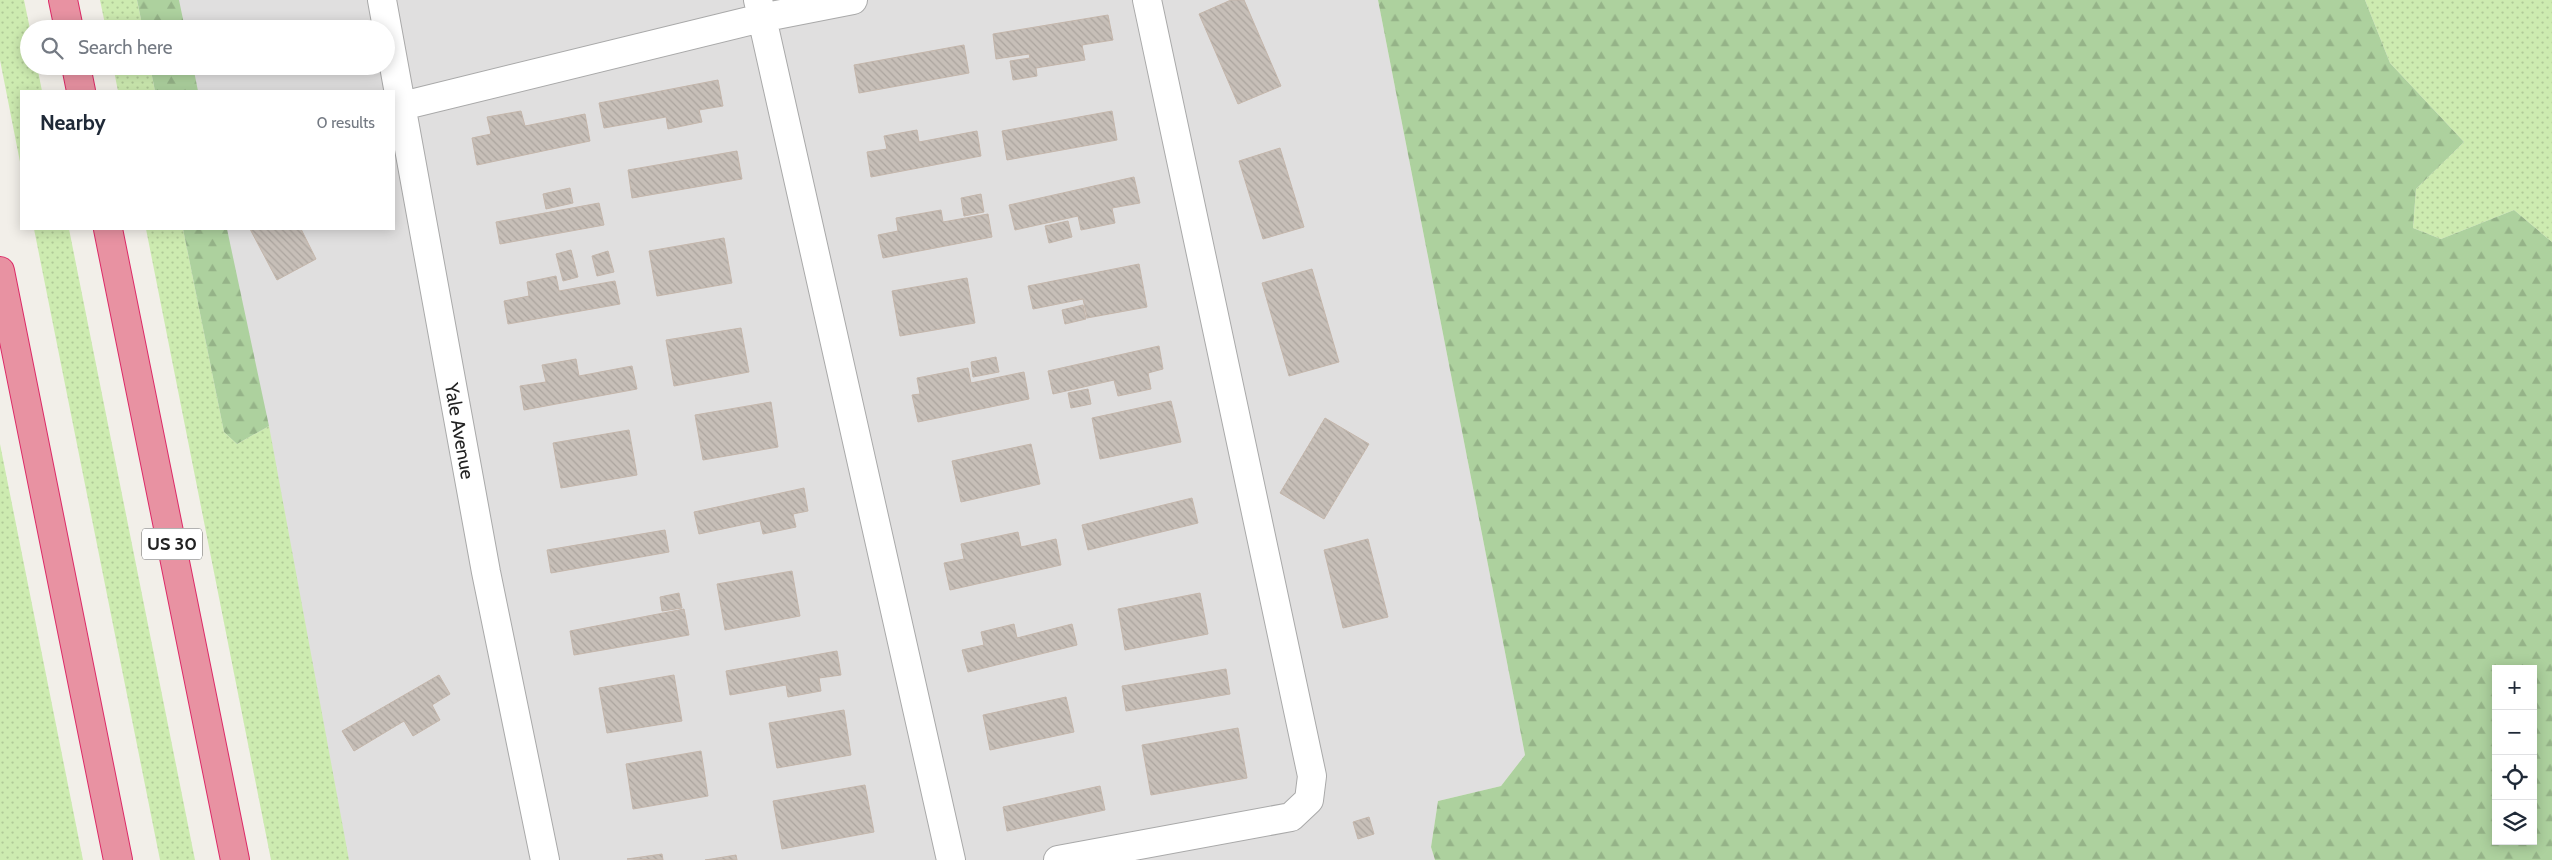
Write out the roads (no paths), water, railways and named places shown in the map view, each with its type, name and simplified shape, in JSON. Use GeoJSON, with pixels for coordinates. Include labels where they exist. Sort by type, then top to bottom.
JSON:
{"type":"FeatureCollection","features":[{"type":"Feature","properties":{"kind":"highway"},"geometry":{"type":"LineString","coordinates":[[63,0],[66,20]]}},
{"type":"Feature","properties":{"kind":"highway"},"geometry":{"type":"LineString","coordinates":[[78,75],[81,90]]}},
{"type":"Feature","properties":{"kind":"highway","name":"US 30"},"geometry":{"type":"LineString","coordinates":[[108,230],[235,860]]}},
{"type":"Feature","properties":{"kind":"highway"},"geometry":{"type":"LineString","coordinates":[[0,271],[118,860]]}},
{"type":"Feature","properties":{"kind":"street","name":"Yale Avenue"},"geometry":{"type":"LineString","coordinates":[[382,0],[386,20]]}},
{"type":"Feature","properties":{"kind":"street"},"geometry":{"type":"LineString","coordinates":[[402,106],[759,9],[853,0]]}},
{"type":"Feature","properties":{"kind":"street"},"geometry":{"type":"LineString","coordinates":[[1058,860],[1290,817],[1309,800],[1312,776],[1147,0]]}},
{"type":"Feature","properties":{"kind":"street"},"geometry":{"type":"LineString","coordinates":[[759,9],[951,860]]}},
{"type":"Feature","properties":{"kind":"street","name":"Yale Avenue"},"geometry":{"type":"LineString","coordinates":[[395,69],[486,572],[546,860]]}}]}
